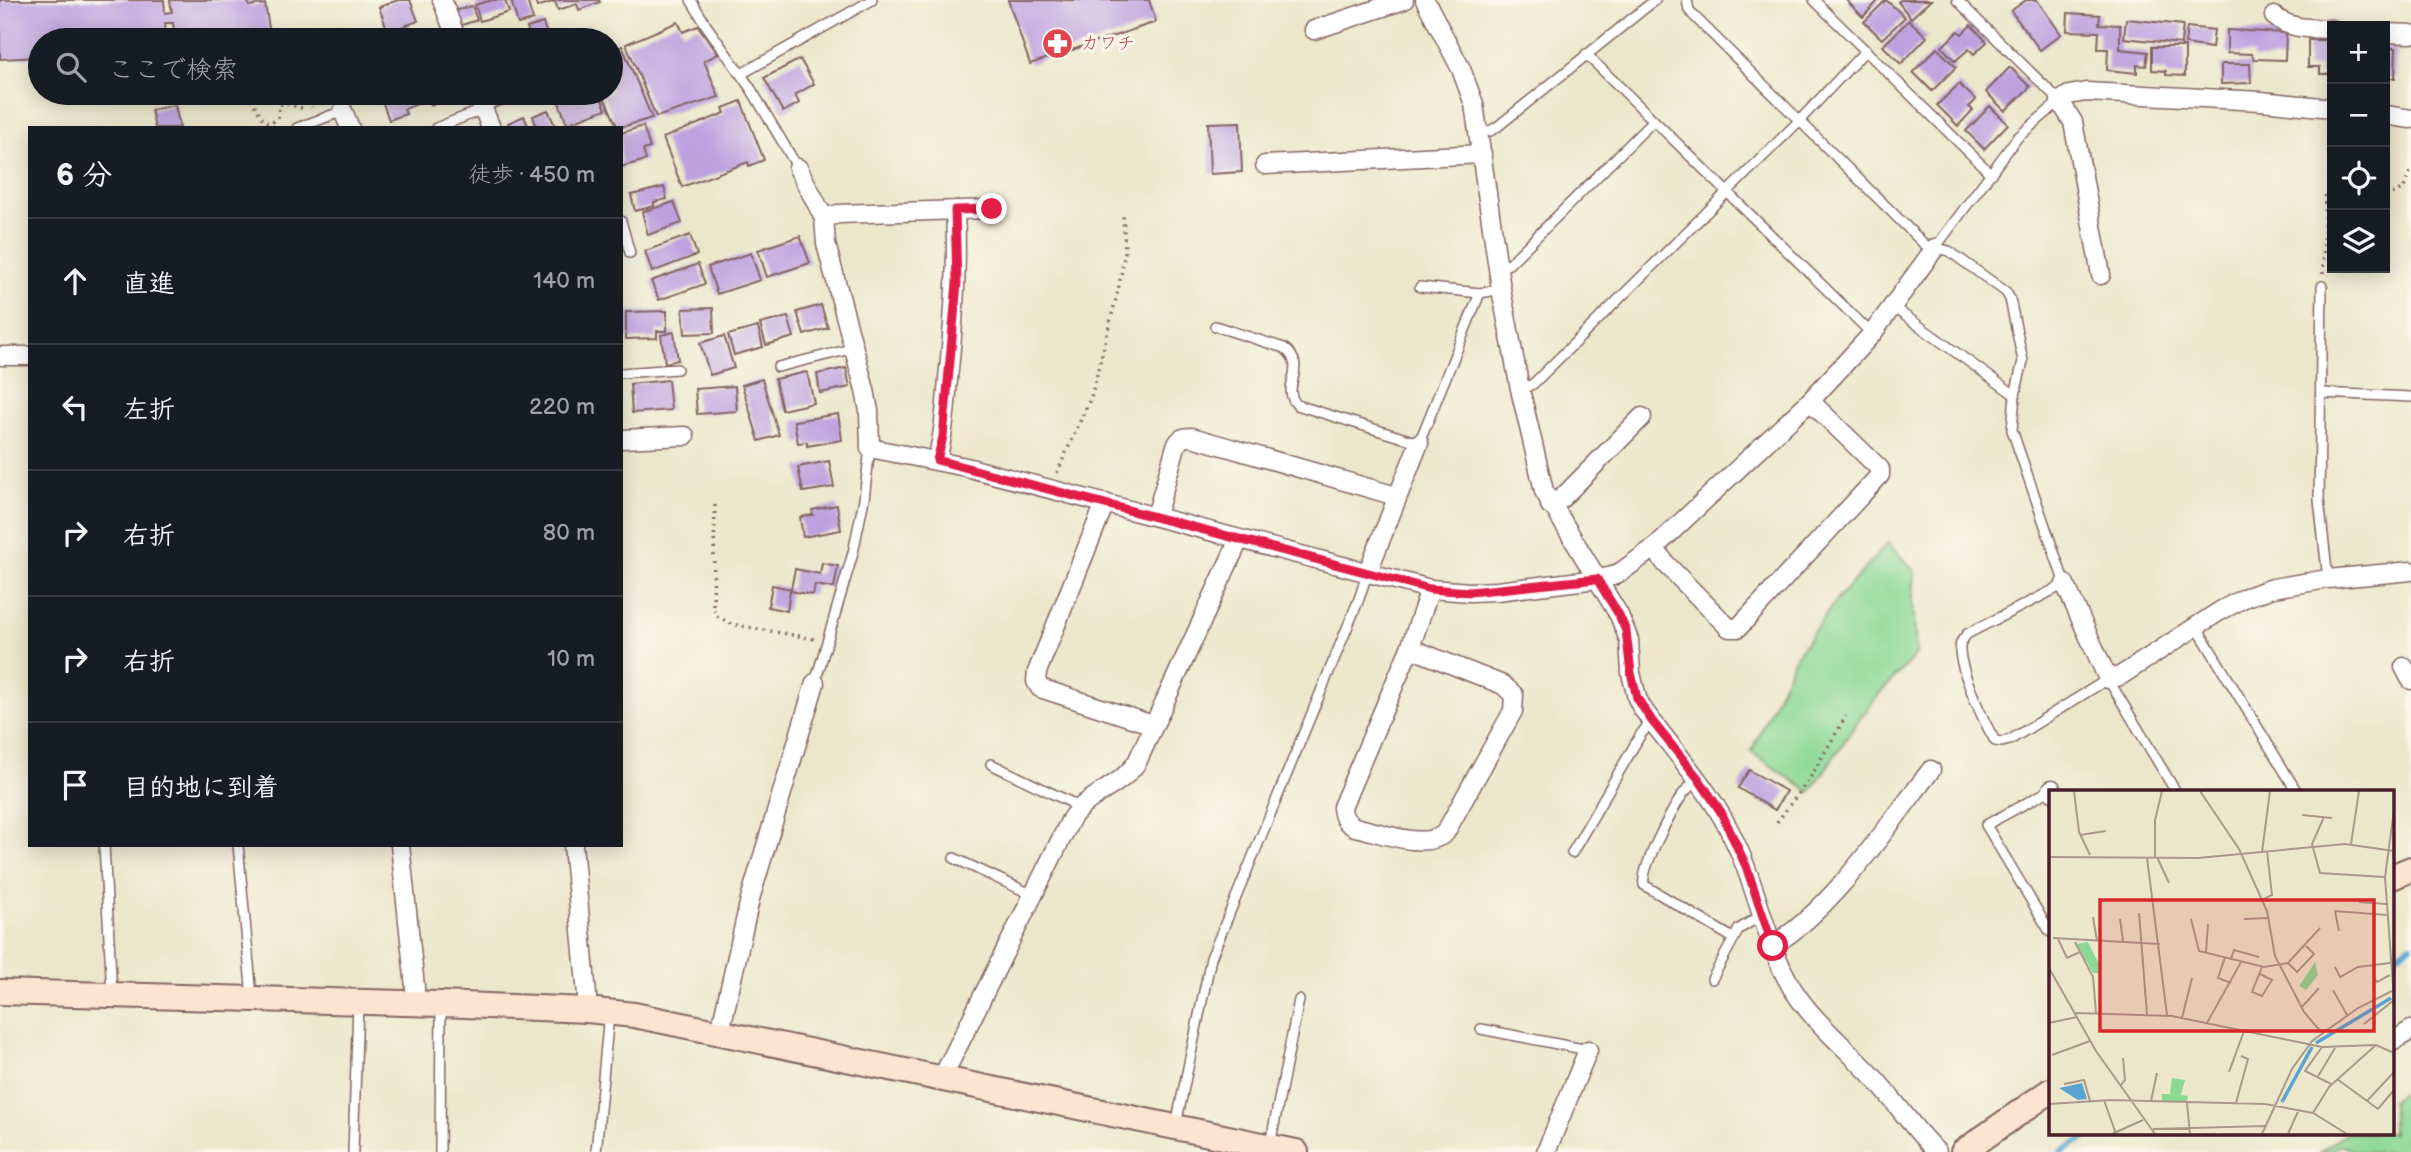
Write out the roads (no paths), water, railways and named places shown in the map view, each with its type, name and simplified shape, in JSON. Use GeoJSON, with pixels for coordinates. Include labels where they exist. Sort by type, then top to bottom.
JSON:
{"type":"FeatureCollection","features":[{"type":"Feature","properties":{"kind":"street"},"geometry":{"type":"LineString","coordinates":[[442,0],[452,28]]}},
{"type":"Feature","properties":{"kind":"street"},"geometry":{"type":"LineString","coordinates":[[1314,30],[1404,0]]}},
{"type":"Feature","properties":{"kind":"street"},"geometry":{"type":"LineString","coordinates":[[1427,1],[1466,81],[1479,131],[1501,289],[1520,389],[1544,491],[1550,505],[1619,615],[1626,631],[1633,685],[1642,708],[1698,778],[1721,812],[1737,845],[1773,946],[1791,986],[1806,1007],[1876,1080],[1937,1152]]}},
{"type":"Feature","properties":{"kind":"street"},"geometry":{"type":"LineString","coordinates":[[2274,16],[2295,27],[2327,29]]}},
{"type":"Feature","properties":{"kind":"street"},"geometry":{"type":"LineString","coordinates":[[2390,33],[2411,34]]}},
{"type":"Feature","properties":{"kind":"street"},"geometry":{"type":"LineString","coordinates":[[2101,275],[2073,121],[2060,101],[2069,95],[2086,92],[2262,101],[2327,108]]}},
{"type":"Feature","properties":{"kind":"street"},"geometry":{"type":"LineString","coordinates":[[482,105],[490,126]]}},
{"type":"Feature","properties":{"kind":"street"},"geometry":{"type":"LineString","coordinates":[[2390,116],[2411,119]]}},
{"type":"Feature","properties":{"kind":"street"},"geometry":{"type":"LineString","coordinates":[[1265,165],[1482,155]]}},
{"type":"Feature","properties":{"kind":"street"},"geometry":{"type":"LineString","coordinates":[[799,168],[824,218],[827,244],[869,411],[870,448],[937,460],[1051,488],[1367,574],[1430,589],[1470,592],[1613,576],[1654,548],[1811,401],[1872,334],[1935,248]]}},
{"type":"Feature","properties":{"kind":"street"},"geometry":{"type":"LineString","coordinates":[[824,218],[838,214],[992,209]]}},
{"type":"Feature","properties":{"kind":"street"},"geometry":{"type":"LineString","coordinates":[[937,460],[943,437],[954,318],[957,261],[955,210]]}},
{"type":"Feature","properties":{"kind":"street"},"geometry":{"type":"LineString","coordinates":[[0,356],[28,356]]}},
{"type":"Feature","properties":{"kind":"street"},"geometry":{"type":"LineString","coordinates":[[1654,548],[1666,564],[1730,628],[1738,628],[1880,475],[1880,469],[1811,401]]}},
{"type":"Feature","properties":{"kind":"street"},"geometry":{"type":"LineString","coordinates":[[1550,505],[1561,499],[1642,418]]}},
{"type":"Feature","properties":{"kind":"street"},"geometry":{"type":"LineString","coordinates":[[623,439],[685,436]]}},
{"type":"Feature","properties":{"kind":"street"},"geometry":{"type":"LineString","coordinates":[[1156,516],[1176,446],[1184,437],[1192,437],[1396,496]]}},
{"type":"Feature","properties":{"kind":"street"},"geometry":{"type":"LineString","coordinates":[[1367,574],[1419,443]]}},
{"type":"Feature","properties":{"kind":"street"},"geometry":{"type":"LineString","coordinates":[[1105,503],[1036,681],[1040,688],[1153,724]]}},
{"type":"Feature","properties":{"kind":"street"},"geometry":{"type":"LineString","coordinates":[[942,1078],[1078,809],[1130,772],[1238,540]]}},
{"type":"Feature","properties":{"kind":"street"},"geometry":{"type":"LineString","coordinates":[[2065,584],[2108,679],[2120,676],[2246,597],[2273,588],[2328,579],[2411,571]]}},
{"type":"Feature","properties":{"kind":"street"},"geometry":{"type":"LineString","coordinates":[[1410,648],[1503,684],[1514,695],[1515,702],[1513,711],[1445,834],[1429,841],[1355,827],[1342,816],[1342,807],[1410,648],[1430,589]]}},
{"type":"Feature","properties":{"kind":"street"},"geometry":{"type":"LineString","coordinates":[[720,1032],[750,899],[815,683]]}},
{"type":"Feature","properties":{"kind":"street"},"geometry":{"type":"LineString","coordinates":[[1773,946],[1793,933],[1841,884],[1931,770]]}},
{"type":"Feature","properties":{"kind":"street"},"geometry":{"type":"LineString","coordinates":[[400,847],[415,1004]]}},
{"type":"Feature","properties":{"kind":"street"},"geometry":{"type":"LineString","coordinates":[[573,847],[598,1011]]}},
{"type":"Feature","properties":{"kind":"street"},"geometry":{"type":"LineString","coordinates":[[2394,876],[2411,869]]}},
{"type":"Feature","properties":{"kind":"street"},"geometry":{"type":"LineString","coordinates":[[0,992],[598,1011],[720,1032],[1176,1127],[1269,1149],[1296,1152]]}},
{"type":"Feature","properties":{"kind":"street"},"geometry":{"type":"LineString","coordinates":[[2394,1041],[2411,1030]]}},
{"type":"Feature","properties":{"kind":"street"},"geometry":{"type":"LineString","coordinates":[[1546,1152],[1588,1050]]}},
{"type":"Feature","properties":{"kind":"street"},"geometry":{"type":"LineString","coordinates":[[1963,1152],[2049,1092]]}},
{"type":"Feature","properties":{"kind":"lane"},"geometry":{"type":"LineString","coordinates":[[691,0],[799,168]]}},
{"type":"Feature","properties":{"kind":"lane"},"geometry":{"type":"LineString","coordinates":[[741,74],[872,0]]}},
{"type":"Feature","properties":{"kind":"lane"},"geometry":{"type":"LineString","coordinates":[[1479,131],[1490,131],[1497,127],[1655,0]]}},
{"type":"Feature","properties":{"kind":"lane"},"geometry":{"type":"LineString","coordinates":[[1687,0],[1693,15],[1926,245],[1949,251],[2006,292],[2010,299],[2022,361],[2012,430],[2065,584],[1967,634],[1962,640],[1960,653],[1973,695],[1995,741],[2010,740],[2108,679],[2175,790]]}},
{"type":"Feature","properties":{"kind":"lane"},"geometry":{"type":"LineString","coordinates":[[1814,0],[1991,174]]}},
{"type":"Feature","properties":{"kind":"lane"},"geometry":{"type":"LineString","coordinates":[[1935,248],[2017,138],[2060,101],[1958,0]]}},
{"type":"Feature","properties":{"kind":"lane"},"geometry":{"type":"LineString","coordinates":[[1520,389],[1533,384],[1800,120],[1867,50]]}},
{"type":"Feature","properties":{"kind":"lane"},"geometry":{"type":"LineString","coordinates":[[1586,54],[1872,334]]}},
{"type":"Feature","properties":{"kind":"lane"},"geometry":{"type":"LineString","coordinates":[[440,126],[477,105]]}},
{"type":"Feature","properties":{"kind":"lane"},"geometry":{"type":"LineString","coordinates":[[308,126],[346,119]]}},
{"type":"Feature","properties":{"kind":"lane"},"geometry":{"type":"LineString","coordinates":[[1498,269],[1509,264],[1653,121]]}},
{"type":"Feature","properties":{"kind":"lane"},"geometry":{"type":"LineString","coordinates":[[623,228],[630,253]]}},
{"type":"Feature","properties":{"kind":"lane"},"geometry":{"type":"LineString","coordinates":[[2322,286],[2319,500],[2328,579]]}},
{"type":"Feature","properties":{"kind":"lane"},"geometry":{"type":"LineString","coordinates":[[1420,287],[1480,293],[1501,289]]}},
{"type":"Feature","properties":{"kind":"lane"},"geometry":{"type":"LineString","coordinates":[[1215,326],[1284,348],[1292,354],[1296,362],[1290,391],[1292,400],[1297,405],[1419,443],[1480,293]]}},
{"type":"Feature","properties":{"kind":"lane"},"geometry":{"type":"LineString","coordinates":[[1893,307],[2015,395]]}},
{"type":"Feature","properties":{"kind":"lane"},"geometry":{"type":"LineString","coordinates":[[778,367],[855,348]]}},
{"type":"Feature","properties":{"kind":"lane"},"geometry":{"type":"LineString","coordinates":[[623,373],[677,369]]}},
{"type":"Feature","properties":{"kind":"lane"},"geometry":{"type":"LineString","coordinates":[[2321,393],[2411,397]]}},
{"type":"Feature","properties":{"kind":"lane"},"geometry":{"type":"LineString","coordinates":[[815,683],[856,543],[870,448]]}},
{"type":"Feature","properties":{"kind":"lane"},"geometry":{"type":"LineString","coordinates":[[1176,1127],[1211,958],[1367,574]]}},
{"type":"Feature","properties":{"kind":"lane"},"geometry":{"type":"LineString","coordinates":[[2196,626],[2296,790]]}},
{"type":"Feature","properties":{"kind":"lane"},"geometry":{"type":"LineString","coordinates":[[1572,853],[1641,734],[1652,721]]}},
{"type":"Feature","properties":{"kind":"lane"},"geometry":{"type":"LineString","coordinates":[[991,764],[1070,802],[1078,809]]}},
{"type":"Feature","properties":{"kind":"lane"},"geometry":{"type":"LineString","coordinates":[[1698,778],[1683,794],[1649,858],[1642,878],[1644,885],[1656,893],[1733,938]]}},
{"type":"Feature","properties":{"kind":"lane"},"geometry":{"type":"LineString","coordinates":[[2049,792],[1986,825],[2049,930]]}},
{"type":"Feature","properties":{"kind":"lane"},"geometry":{"type":"LineString","coordinates":[[104,847],[112,996]]}},
{"type":"Feature","properties":{"kind":"lane"},"geometry":{"type":"LineString","coordinates":[[238,847],[252,1000]]}},
{"type":"Feature","properties":{"kind":"lane"},"geometry":{"type":"LineString","coordinates":[[954,858],[1033,895]]}},
{"type":"Feature","properties":{"kind":"lane"},"geometry":{"type":"LineString","coordinates":[[1712,979],[1739,929],[1762,915]]}},
{"type":"Feature","properties":{"kind":"lane"},"geometry":{"type":"LineString","coordinates":[[1269,1149],[1299,1000]]}},
{"type":"Feature","properties":{"kind":"lane"},"geometry":{"type":"LineString","coordinates":[[353,1152],[358,1003]]}},
{"type":"Feature","properties":{"kind":"lane"},"geometry":{"type":"LineString","coordinates":[[440,1152],[441,1004]]}},
{"type":"Feature","properties":{"kind":"lane"},"geometry":{"type":"LineString","coordinates":[[596,1152],[600,1136],[598,1011]]}},
{"type":"Feature","properties":{"kind":"lane"},"geometry":{"type":"LineString","coordinates":[[1481,1029],[1588,1050]]}},
{"type":"Feature","properties":{"kind":"waterway"},"geometry":{"type":"LineString","coordinates":[[2394,956],[2411,945]]}},
{"type":"Feature","properties":{"kind":"waterway"},"geometry":{"type":"LineString","coordinates":[[2061,1152],[2091,1134]]}},
{"type":"Feature","properties":{"kind":"place","name":"カワチ"},"geometry":{"type":"Point","coordinates":[1058,43]}}]}
